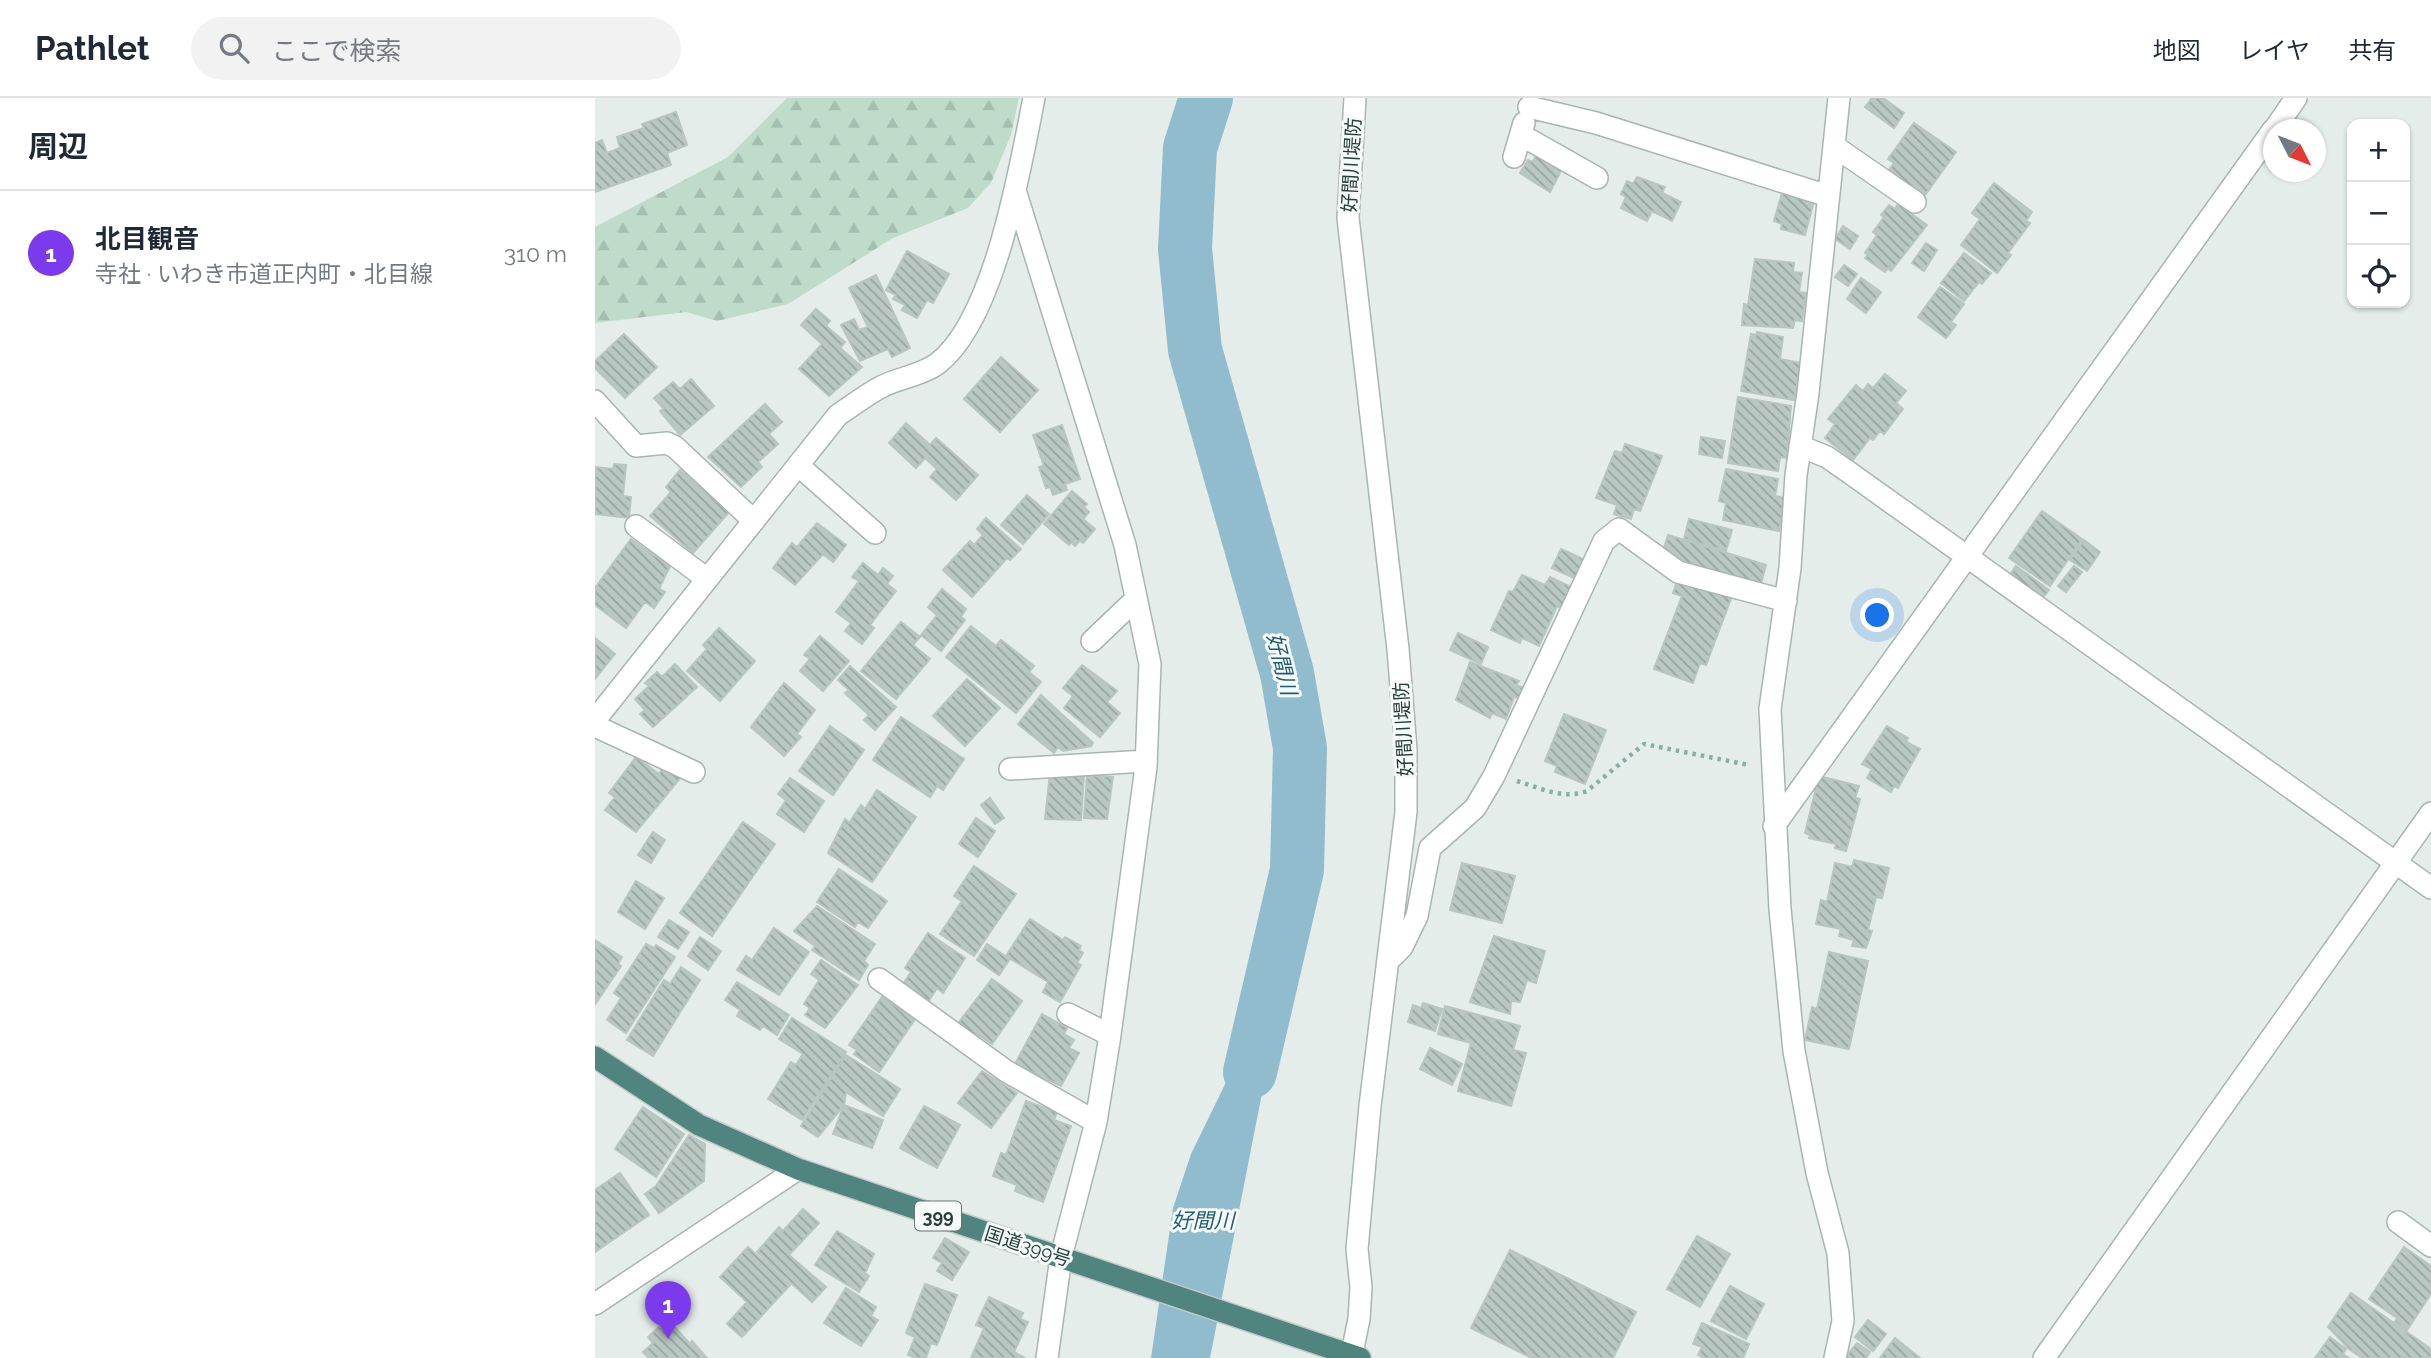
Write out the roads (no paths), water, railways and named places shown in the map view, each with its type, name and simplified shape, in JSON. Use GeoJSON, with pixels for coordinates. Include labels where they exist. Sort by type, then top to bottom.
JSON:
{"type":"FeatureCollection","features":[{"type":"Feature","properties":{"kind":"highway","name":"国道399号"},"geometry":{"type":"LineString","coordinates":[[595,1057],[699,1125],[798,1169],[1354,1357]]}},
{"type":"Feature","properties":{"kind":"street"},"geometry":{"type":"LineString","coordinates":[[595,720],[838,415],[882,387],[936,365],[961,339],[989,277],[1015,190],[1034,98]]}},
{"type":"Feature","properties":{"kind":"street","name":"好間川堤防"},"geometry":{"type":"LineString","coordinates":[[1354,1357],[1361,1287],[1357,1249],[1370,1106],[1406,811],[1406,750],[1383,494],[1348,218],[1355,98]]}},
{"type":"Feature","properties":{"kind":"street"},"geometry":{"type":"LineString","coordinates":[[1835,1358],[1843,1321],[1839,1254],[1817,1173],[1794,1051],[1770,769],[1770,709],[1786,601],[1800,446],[1839,98]]}},
{"type":"Feature","properties":{"kind":"street"},"geometry":{"type":"LineString","coordinates":[[2282,119],[2297,98]]}},
{"type":"Feature","properties":{"kind":"street"},"geometry":{"type":"LineString","coordinates":[[1514,157],[1530,102],[1828,196]]}},
{"type":"Feature","properties":{"kind":"street"},"geometry":{"type":"LineString","coordinates":[[1521,135],[1597,178]]}},
{"type":"Feature","properties":{"kind":"street"},"geometry":{"type":"LineString","coordinates":[[1774,826],[2263,145]]}},
{"type":"Feature","properties":{"kind":"street"},"geometry":{"type":"LineString","coordinates":[[1834,146],[1915,202]]}},
{"type":"Feature","properties":{"kind":"street"},"geometry":{"type":"LineString","coordinates":[[1015,190],[1125,545],[1150,664],[1146,761],[1110,1035],[1097,1122],[1070,1260],[1047,1358]]}},
{"type":"Feature","properties":{"kind":"street"},"geometry":{"type":"LineString","coordinates":[[595,401],[636,446],[667,443],[675,447],[754,521]]}},
{"type":"Feature","properties":{"kind":"street"},"geometry":{"type":"LineString","coordinates":[[1800,446],[1827,457],[1850,472],[2431,888]]}},
{"type":"Feature","properties":{"kind":"street"},"geometry":{"type":"LineString","coordinates":[[798,465],[875,533]]}},
{"type":"Feature","properties":{"kind":"street"},"geometry":{"type":"LineString","coordinates":[[636,526],[707,579]]}},
{"type":"Feature","properties":{"kind":"street"},"geometry":{"type":"LineString","coordinates":[[1390,958],[1402,947],[1417,916],[1430,848],[1475,807],[1495,774],[1604,541],[1613,531],[1619,529],[1628,534],[1678,572],[1786,601]]}},
{"type":"Feature","properties":{"kind":"street"},"geometry":{"type":"LineString","coordinates":[[1092,641],[1136,599]]}},
{"type":"Feature","properties":{"kind":"street"},"geometry":{"type":"LineString","coordinates":[[595,726],[694,772]]}},
{"type":"Feature","properties":{"kind":"street"},"geometry":{"type":"LineString","coordinates":[[1010,769],[1146,761]]}},
{"type":"Feature","properties":{"kind":"street"},"geometry":{"type":"LineString","coordinates":[[2044,1358],[2431,813]]}},
{"type":"Feature","properties":{"kind":"street"},"geometry":{"type":"LineString","coordinates":[[879,979],[1006,1071],[1097,1122]]}},
{"type":"Feature","properties":{"kind":"street"},"geometry":{"type":"LineString","coordinates":[[1068,1014],[1110,1035]]}},
{"type":"Feature","properties":{"kind":"street"},"geometry":{"type":"LineString","coordinates":[[595,1304],[798,1169]]}},
{"type":"Feature","properties":{"kind":"street"},"geometry":{"type":"LineString","coordinates":[[2398,1222],[2431,1246]]}},
{"type":"Feature","properties":{"kind":"water","name":"好間川"},"geometry":{"type":"Polygon","coordinates":[[[1290,951],[1210,1358],[1151,1358],[1173,1208],[1191,1154],[1290,951]]]}},
{"type":"Feature","properties":{"kind":"waterway","name":"好間川"},"geometry":{"type":"LineString","coordinates":[[1206,98],[1190,148],[1185,249],[1195,350],[1287,673],[1300,748],[1297,870],[1250,1072]]}},
{"type":"Feature","properties":{"kind":"place","name":"北目観音"},"geometry":{"type":"Point","coordinates":[668,1339]}}]}
